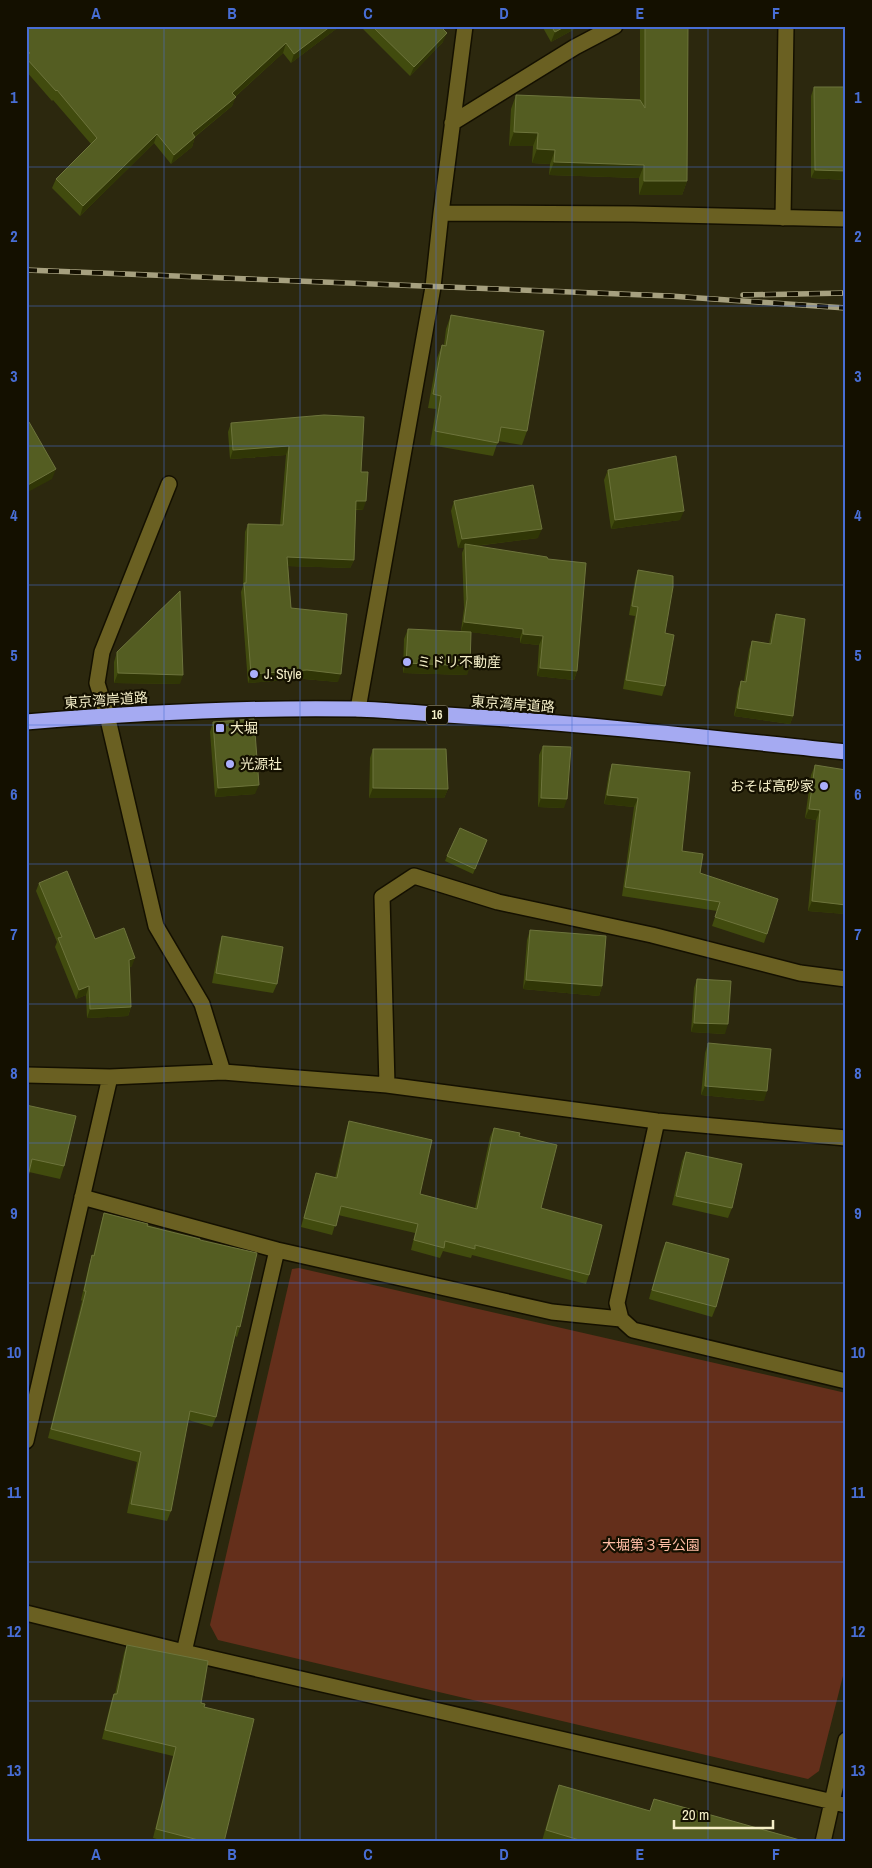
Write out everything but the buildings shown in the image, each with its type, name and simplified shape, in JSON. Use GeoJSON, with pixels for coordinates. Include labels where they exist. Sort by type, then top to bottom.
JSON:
{"type":"FeatureCollection","features":[{"type":"Feature","properties":{"kind":"highway","name":"東京湾岸道路"},"geometry":{"type":"LineString","coordinates":[[26,722],[107,715],[239,709],[358,709],[623,729],[846,752]]}},
{"type":"Feature","properties":{"kind":"street"},"geometry":{"type":"LineString","coordinates":[[358,709],[433,287],[452,124],[466,26]]}},
{"type":"Feature","properties":{"kind":"street"},"geometry":{"type":"LineString","coordinates":[[452,124],[575,46],[614,26]]}},
{"type":"Feature","properties":{"kind":"street"},"geometry":{"type":"LineString","coordinates":[[783,218],[786,26]]}},
{"type":"Feature","properties":{"kind":"street"},"geometry":{"type":"LineString","coordinates":[[441,213],[633,214],[846,219]]}},
{"type":"Feature","properties":{"kind":"street"},"geometry":{"type":"LineString","coordinates":[[169,484],[102,652],[97,683],[107,715],[156,926],[202,1004],[223,1072]]}},
{"type":"Feature","properties":{"kind":"street"},"geometry":{"type":"LineString","coordinates":[[387,1085],[382,897],[414,876],[498,902],[652,936],[800,973],[846,979]]}},
{"type":"Feature","properties":{"kind":"street"},"geometry":{"type":"LineString","coordinates":[[26,1075],[110,1077],[223,1072],[387,1085],[657,1121],[846,1138]]}},
{"type":"Feature","properties":{"kind":"street"},"geometry":{"type":"LineString","coordinates":[[26,1440],[110,1077]]}},
{"type":"Feature","properties":{"kind":"street"},"geometry":{"type":"LineString","coordinates":[[657,1121],[617,1304],[621,1319],[633,1330],[846,1381]]}},
{"type":"Feature","properties":{"kind":"street"},"geometry":{"type":"LineString","coordinates":[[82,1197],[277,1250],[552,1312],[621,1319]]}},
{"type":"Feature","properties":{"kind":"street"},"geometry":{"type":"LineString","coordinates":[[184,1652],[277,1250]]}},
{"type":"Feature","properties":{"kind":"street"},"geometry":{"type":"LineString","coordinates":[[26,1613],[184,1652],[839,1804]]}},
{"type":"Feature","properties":{"kind":"street"},"geometry":{"type":"LineString","coordinates":[[823,1842],[839,1804],[846,1740]]}},
{"type":"Feature","properties":{"kind":"green space","name":"大堀第３号公園"},"geometry":{"type":"Polygon","coordinates":[[[299,1268],[846,1393],[846,1664],[819,1771],[808,1779],[218,1640],[210,1625],[292,1269],[299,1268]]]}},
{"type":"Feature","properties":{"kind":"railway"},"geometry":{"type":"LineString","coordinates":[[26,270],[670,296],[846,308]]}},
{"type":"Feature","properties":{"kind":"railway"},"geometry":{"type":"LineString","coordinates":[[743,295],[846,293]]}},
{"type":"Feature","properties":{"kind":"place","name":"ミドリ不動産"},"geometry":{"type":"Point","coordinates":[407,662]}},
{"type":"Feature","properties":{"kind":"place","name":"J. Style"},"geometry":{"type":"Point","coordinates":[254,674]}},
{"type":"Feature","properties":{"kind":"place","name":"大堀"},"geometry":{"type":"Point","coordinates":[220,728]}},
{"type":"Feature","properties":{"kind":"place","name":"光源社"},"geometry":{"type":"Point","coordinates":[230,764]}},
{"type":"Feature","properties":{"kind":"place","name":"おそば高砂家"},"geometry":{"type":"Point","coordinates":[824,786]}}]}
